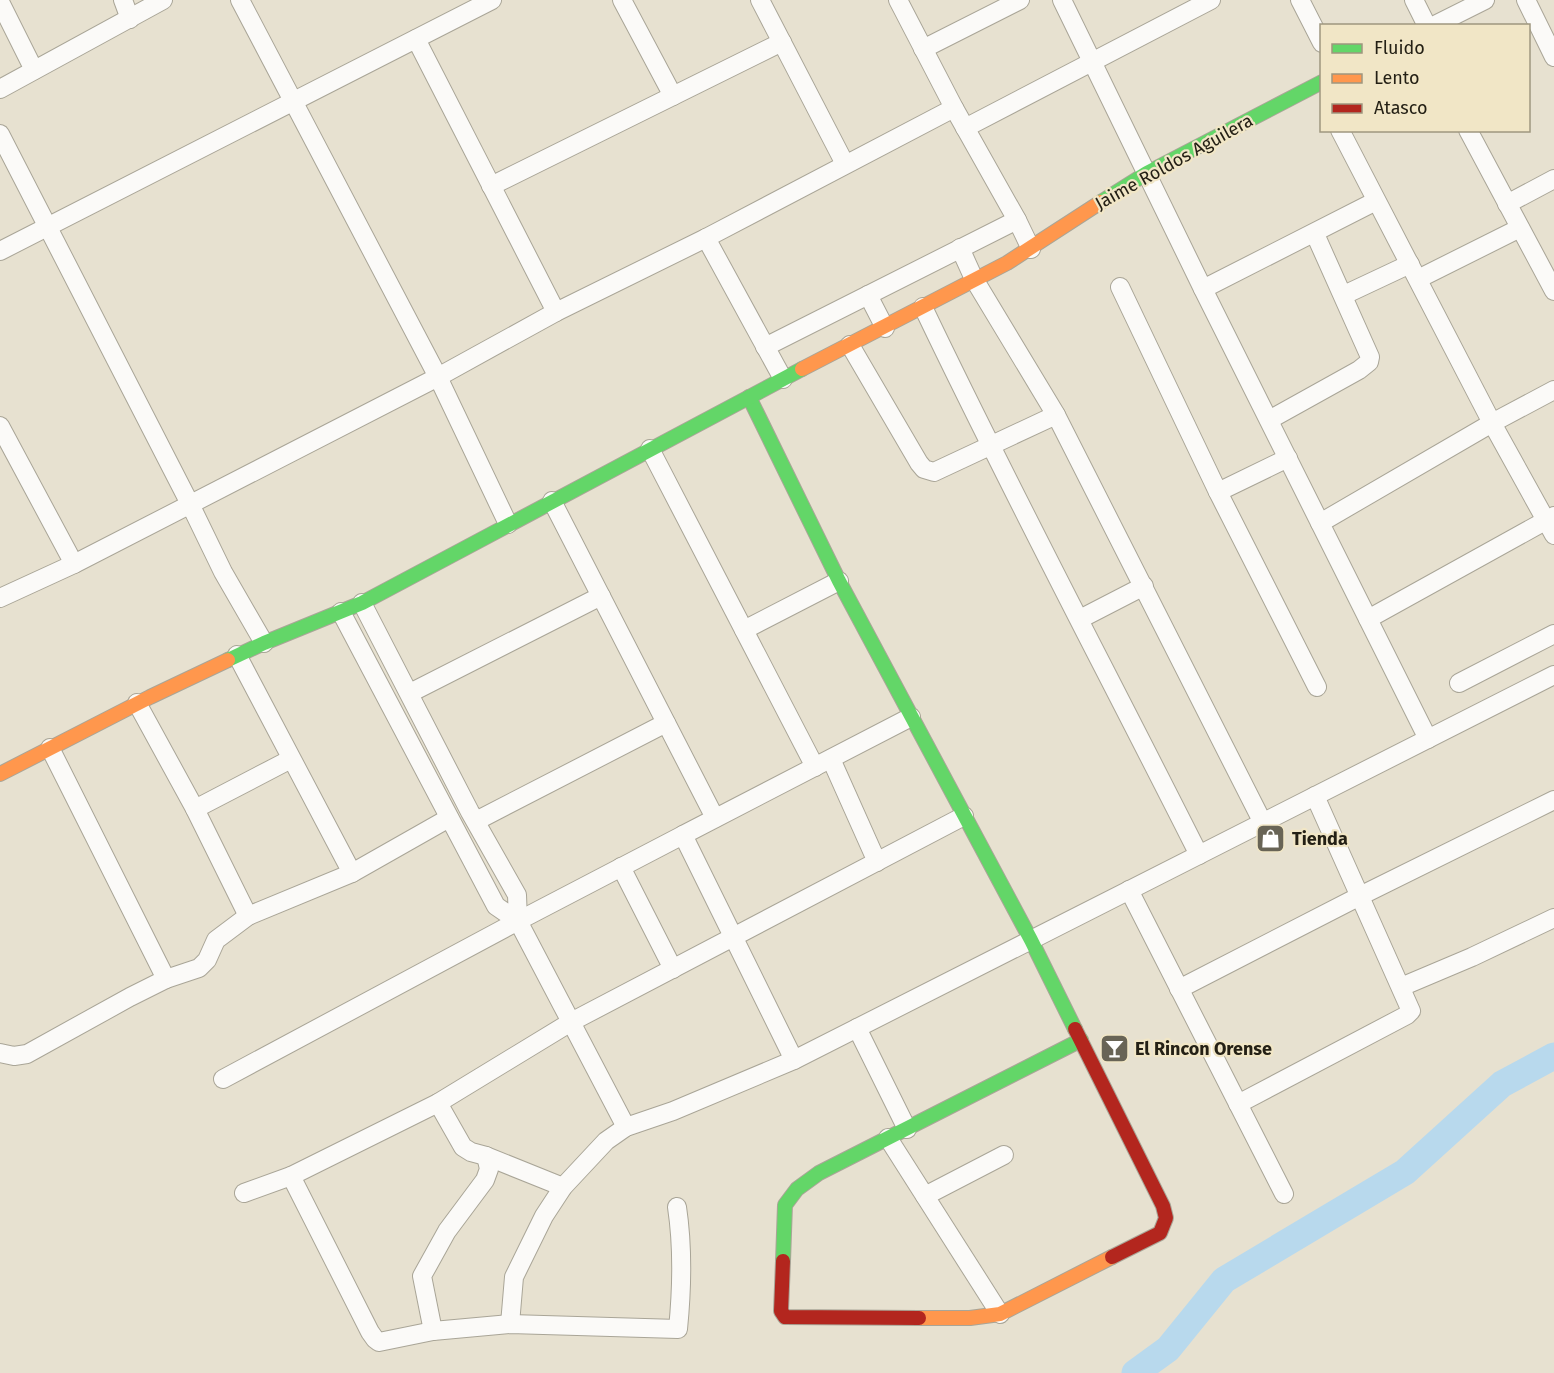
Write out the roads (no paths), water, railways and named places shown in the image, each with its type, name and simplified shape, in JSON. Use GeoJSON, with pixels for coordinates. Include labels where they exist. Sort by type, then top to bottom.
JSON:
{"type":"FeatureCollection","features":[{"type":"Feature","properties":{"kind":"street"},"geometry":{"type":"LineString","coordinates":[[123,0],[130,19]]}},
{"type":"Feature","properties":{"kind":"street"},"geometry":{"type":"LineString","coordinates":[[0,89],[163,0]]}},
{"type":"Feature","properties":{"kind":"street"},"geometry":{"type":"LineString","coordinates":[[240,0],[438,377],[508,524]]}},
{"type":"Feature","properties":{"kind":"street"},"geometry":{"type":"LineString","coordinates":[[0,251],[492,0]]}},
{"type":"Feature","properties":{"kind":"street"},"geometry":{"type":"LineString","coordinates":[[622,0],[673,96]]}},
{"type":"Feature","properties":{"kind":"street"},"geometry":{"type":"LineString","coordinates":[[760,0],[845,164]]}},
{"type":"Feature","properties":{"kind":"street"},"geometry":{"type":"LineString","coordinates":[[898,0],[1031,249]]}},
{"type":"Feature","properties":{"kind":"street"},"geometry":{"type":"LineString","coordinates":[[923,48],[1020,0]]}},
{"type":"Feature","properties":{"kind":"street"},"geometry":{"type":"LineString","coordinates":[[1062,0],[1203,289],[1428,739]]}},
{"type":"Feature","properties":{"kind":"street"},"geometry":{"type":"LineString","coordinates":[[965,128],[1211,0]]}},
{"type":"Feature","properties":{"kind":"street"},"geometry":{"type":"LineString","coordinates":[[1300,0],[1320,39]]}},
{"type":"Feature","properties":{"kind":"street"},"geometry":{"type":"LineString","coordinates":[[1414,0],[1426,24]]}},
{"type":"Feature","properties":{"kind":"street"},"geometry":{"type":"LineString","coordinates":[[1437,24],[1485,0]]}},
{"type":"Feature","properties":{"kind":"street"},"geometry":{"type":"LineString","coordinates":[[1526,0],[1554,57]]}},
{"type":"Feature","properties":{"kind":"street"},"geometry":{"type":"LineString","coordinates":[[0,2],[34,70]]}},
{"type":"Feature","properties":{"kind":"street"},"geometry":{"type":"LineString","coordinates":[[416,39],[556,312]]}},
{"type":"Feature","properties":{"kind":"street"},"geometry":{"type":"LineString","coordinates":[[491,186],[782,42]]}},
{"type":"Feature","properties":{"kind":"street","name":"Jaime Roldos Aguilera"},"geometry":{"type":"LineString","coordinates":[[0,774],[136,703],[264,643],[362,603],[1031,249],[1076,217],[1147,173],[1320,87]]}},
{"type":"Feature","properties":{"kind":"street"},"geometry":{"type":"LineString","coordinates":[[0,598],[74,564],[438,377],[556,312],[706,238],[954,108]]}},
{"type":"Feature","properties":{"kind":"street"},"geometry":{"type":"LineString","coordinates":[[1341,132],[1492,423],[1551,524],[1368,619]]}},
{"type":"Feature","properties":{"kind":"street"},"geometry":{"type":"LineString","coordinates":[[1469,132],[1554,291]]}},
{"type":"Feature","properties":{"kind":"street"},"geometry":{"type":"LineString","coordinates":[[0,134],[223,572],[264,643]]}},
{"type":"Feature","properties":{"kind":"street"},"geometry":{"type":"LineString","coordinates":[[1507,204],[1554,179]]}},
{"type":"Feature","properties":{"kind":"street"},"geometry":{"type":"LineString","coordinates":[[1203,289],[1376,201]]}},
{"type":"Feature","properties":{"kind":"street"},"geometry":{"type":"LineString","coordinates":[[765,347],[1017,220]]}},
{"type":"Feature","properties":{"kind":"street"},"geometry":{"type":"LineString","coordinates":[[1344,296],[1414,272],[1520,228]]}},
{"type":"Feature","properties":{"kind":"street"},"geometry":{"type":"LineString","coordinates":[[1269,420],[1359,370],[1369,362],[1367,349],[1315,234]]}},
{"type":"Feature","properties":{"kind":"street"},"geometry":{"type":"LineString","coordinates":[[706,238],[783,379]]}},
{"type":"Feature","properties":{"kind":"street"},"geometry":{"type":"LineString","coordinates":[[960,248],[974,279],[1056,415],[1263,823]]}},
{"type":"Feature","properties":{"kind":"street"},"geometry":{"type":"LineString","coordinates":[[1120,286],[1218,492],[1317,687]]}},
{"type":"Feature","properties":{"kind":"street"},"geometry":{"type":"LineString","coordinates":[[868,295],[885,328]]}},
{"type":"Feature","properties":{"kind":"street"},"geometry":{"type":"LineString","coordinates":[[923,307],[990,446],[1199,855]]}},
{"type":"Feature","properties":{"kind":"street"},"geometry":{"type":"LineString","coordinates":[[850,345],[924,469],[934,471],[1056,415]]}},
{"type":"Feature","properties":{"kind":"street"},"geometry":{"type":"LineString","coordinates":[[1320,523],[1492,423],[1554,390]]}},
{"type":"Feature","properties":{"kind":"street"},"geometry":{"type":"LineString","coordinates":[[749,397],[838,581],[1031,940],[1081,1040],[1164,1206],[1166,1218],[1160,1233],[1000,1314],[970,1318],[785,1317],[783,1315],[780,1311],[785,1205],[797,1189],[807,1181],[888,1138],[1081,1040]]}},
{"type":"Feature","properties":{"kind":"street"},"geometry":{"type":"LineString","coordinates":[[0,426],[74,564]]}},
{"type":"Feature","properties":{"kind":"street"},"geometry":{"type":"LineString","coordinates":[[650,449],[744,630],[823,763],[877,862]]}},
{"type":"Feature","properties":{"kind":"street"},"geometry":{"type":"LineString","coordinates":[[1218,492],[1288,458]]}},
{"type":"Feature","properties":{"kind":"street"},"geometry":{"type":"LineString","coordinates":[[552,501],[714,818]]}},
{"type":"Feature","properties":{"kind":"street"},"geometry":{"type":"LineString","coordinates":[[744,630],[838,581]]}},
{"type":"Feature","properties":{"kind":"street"},"geometry":{"type":"LineString","coordinates":[[1080,619],[1144,586]]}},
{"type":"Feature","properties":{"kind":"street"},"geometry":{"type":"LineString","coordinates":[[410,693],[601,596]]}},
{"type":"Feature","properties":{"kind":"street"},"geometry":{"type":"LineString","coordinates":[[362,603],[517,895],[518,921],[626,1127]]}},
{"type":"Feature","properties":{"kind":"street"},"geometry":{"type":"LineString","coordinates":[[341,612],[495,906],[518,921]]}},
{"type":"Feature","properties":{"kind":"street"},"geometry":{"type":"LineString","coordinates":[[1459,683],[1554,634]]}},
{"type":"Feature","properties":{"kind":"street"},"geometry":{"type":"LineString","coordinates":[[237,656],[352,873]]}},
{"type":"Feature","properties":{"kind":"street"},"geometry":{"type":"LineString","coordinates":[[510,1324],[514,1277],[544,1216],[563,1187],[606,1141],[626,1127],[673,1111],[794,1060],[1554,675]]}},
{"type":"Feature","properties":{"kind":"street"},"geometry":{"type":"LineString","coordinates":[[136,703],[195,809],[248,916]]}},
{"type":"Feature","properties":{"kind":"street"},"geometry":{"type":"LineString","coordinates":[[223,1079],[518,921],[911,717]]}},
{"type":"Feature","properties":{"kind":"street"},"geometry":{"type":"LineString","coordinates":[[476,821],[666,723]]}},
{"type":"Feature","properties":{"kind":"street"},"geometry":{"type":"LineString","coordinates":[[50,748],[166,980]]}},
{"type":"Feature","properties":{"kind":"street"},"geometry":{"type":"LineString","coordinates":[[195,809],[291,759]]}},
{"type":"Feature","properties":{"kind":"street"},"geometry":{"type":"LineString","coordinates":[[1238,1104],[1407,1016],[1412,1011],[1315,796]]}},
{"type":"Feature","properties":{"kind":"street"},"geometry":{"type":"LineString","coordinates":[[1179,989],[1554,800]]}},
{"type":"Feature","properties":{"kind":"street"},"geometry":{"type":"LineString","coordinates":[[244,1193],[291,1176],[438,1103],[571,1022],[964,816]]}},
{"type":"Feature","properties":{"kind":"street"},"geometry":{"type":"LineString","coordinates":[[0,1053],[14,1056],[27,1054],[130,997],[166,980],[200,968],[207,960],[216,940],[248,916],[352,873],[448,818]]}},
{"type":"Feature","properties":{"kind":"street"},"geometry":{"type":"LineString","coordinates":[[683,835],[794,1060]]}},
{"type":"Feature","properties":{"kind":"street"},"geometry":{"type":"LineString","coordinates":[[621,867],[673,969]]}},
{"type":"Feature","properties":{"kind":"street"},"geometry":{"type":"LineString","coordinates":[[1129,890],[1284,1194]]}},
{"type":"Feature","properties":{"kind":"street"},"geometry":{"type":"LineString","coordinates":[[1401,987],[1472,957],[1554,918]]}},
{"type":"Feature","properties":{"kind":"street"},"geometry":{"type":"LineString","coordinates":[[857,1028],[907,1129]]}},
{"type":"Feature","properties":{"kind":"street"},"geometry":{"type":"LineString","coordinates":[[438,1103],[463,1146],[471,1152],[563,1187]]}},
{"type":"Feature","properties":{"kind":"street"},"geometry":{"type":"LineString","coordinates":[[888,1138],[1000,1314]]}},
{"type":"Feature","properties":{"kind":"street"},"geometry":{"type":"LineString","coordinates":[[925,1196],[1004,1155]]}},
{"type":"Feature","properties":{"kind":"street"},"geometry":{"type":"LineString","coordinates":[[433,1332],[422,1276],[447,1231],[486,1180],[489,1169],[486,1156]]}},
{"type":"Feature","properties":{"kind":"street"},"geometry":{"type":"LineString","coordinates":[[291,1176],[375,1340],[379,1342],[433,1332],[510,1324],[678,1329],[681,1264],[677,1207]]}},
{"type":"Feature","properties":{"kind":"waterway"},"geometry":{"type":"LineString","coordinates":[[1135,1373],[1168,1349],[1224,1280],[1405,1172],[1502,1084],[1554,1056]]}},
{"type":"Feature","properties":{"kind":"place","name":"Tienda"},"geometry":{"type":"Point","coordinates":[1271,839]}},
{"type":"Feature","properties":{"kind":"place","name":"El Rincon Orense"},"geometry":{"type":"Point","coordinates":[1114,1049]}}]}
